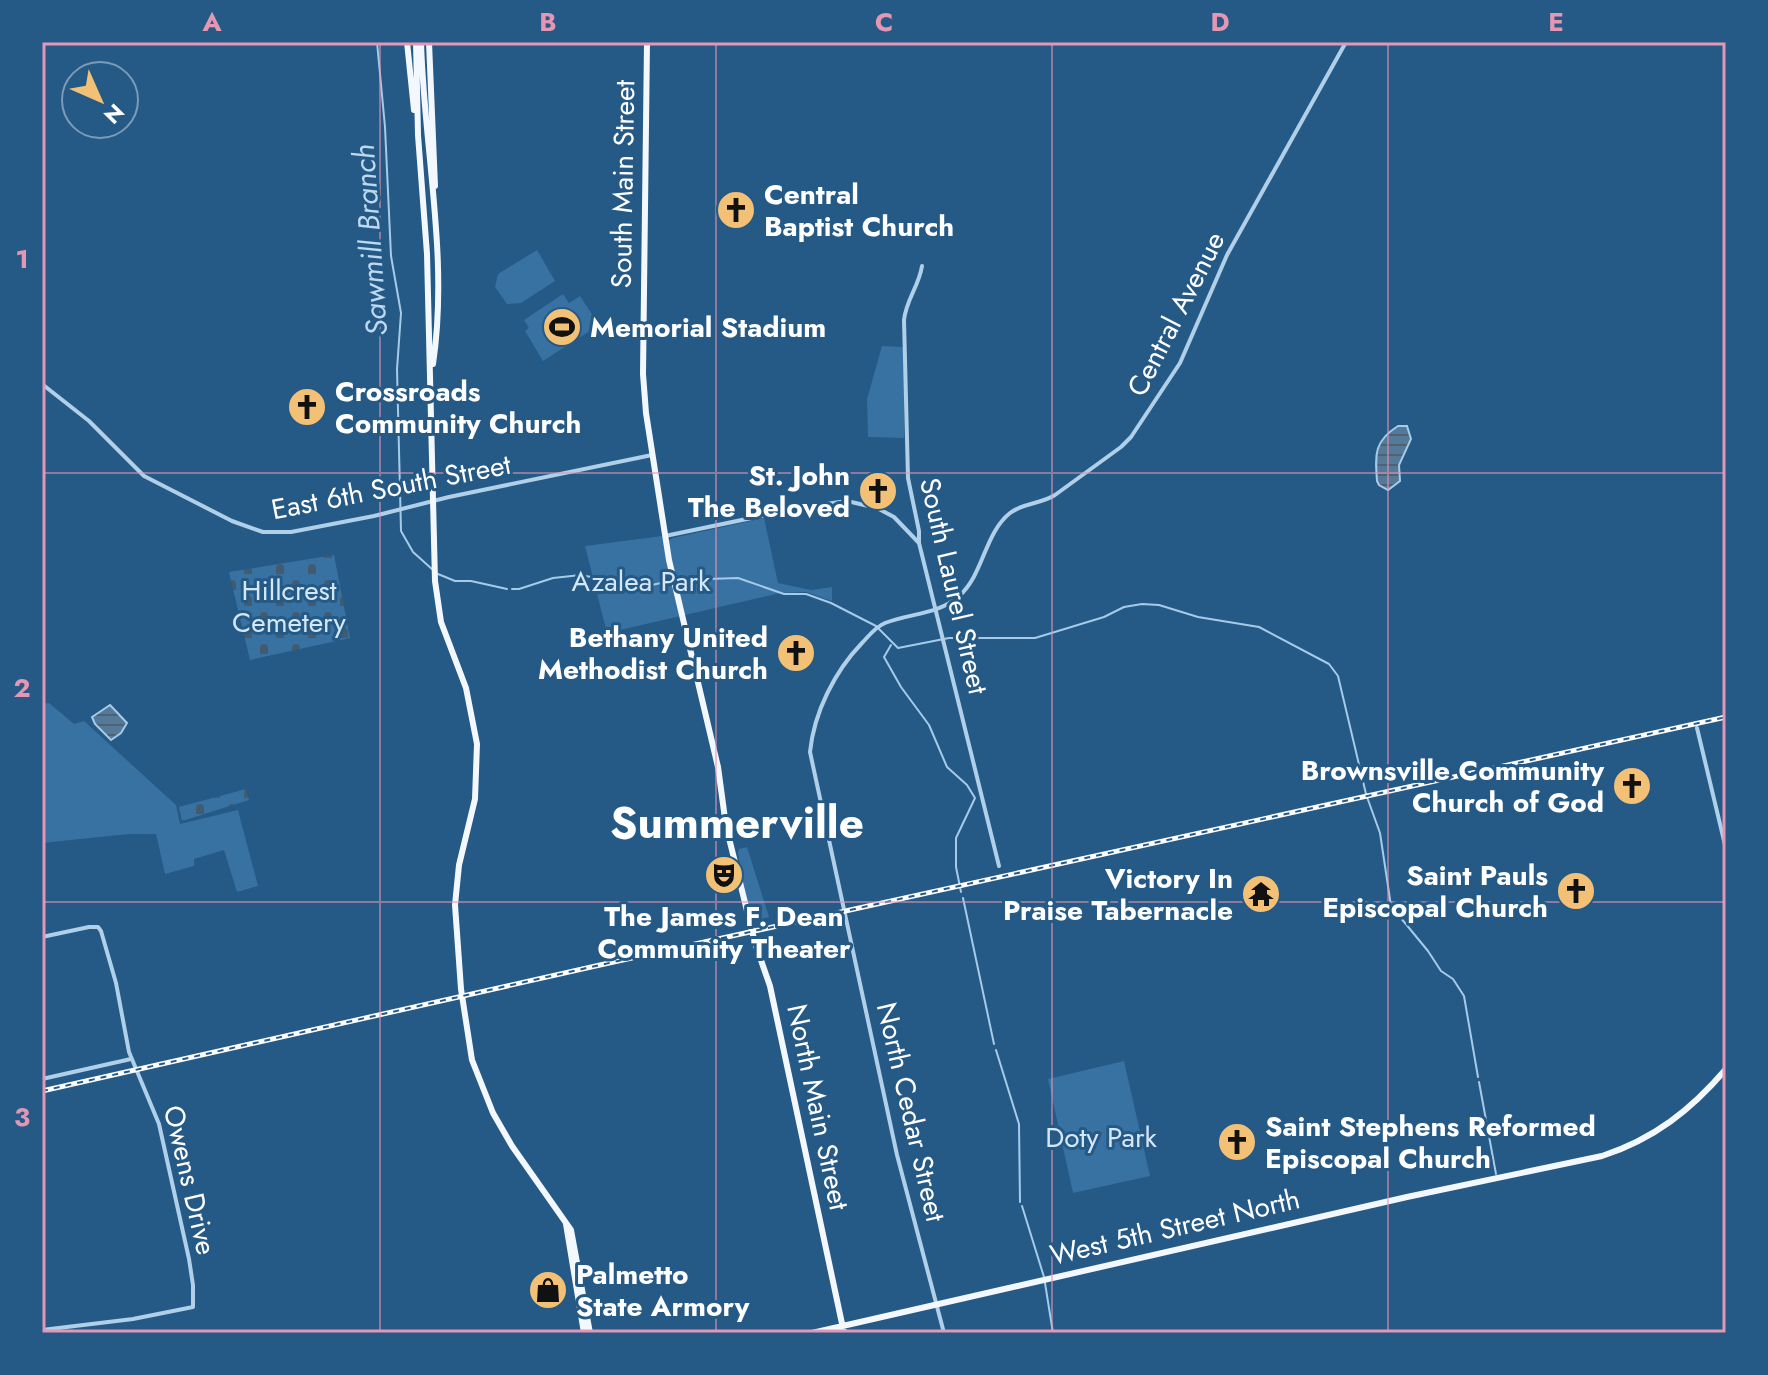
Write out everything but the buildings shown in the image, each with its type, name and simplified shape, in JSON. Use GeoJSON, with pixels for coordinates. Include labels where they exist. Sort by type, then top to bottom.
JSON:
{"type":"FeatureCollection","features":[{"type":"Feature","properties":{"kind":"main road"},"geometry":{"type":"LineString","coordinates":[[407,42],[427,254],[435,581],[441,622],[466,688],[477,744],[475,799],[456,885],[456,925],[464,1012],[472,1060],[493,1113],[512,1146],[571,1230],[590,1333]]}},
{"type":"Feature","properties":{"kind":"main road"},"geometry":{"type":"LineString","coordinates":[[418,42],[418,135]]}},
{"type":"Feature","properties":{"kind":"main road"},"geometry":{"type":"LineString","coordinates":[[418,42],[436,219]]}},
{"type":"Feature","properties":{"kind":"main road"},"geometry":{"type":"LineString","coordinates":[[429,42],[438,252],[435,351],[431,376]]}},
{"type":"Feature","properties":{"kind":"main road","name":"South Main Street"},"geometry":{"type":"LineString","coordinates":[[647,42],[643,374],[665,536],[697,688],[718,767],[731,847]]}},
{"type":"Feature","properties":{"kind":"main road","name":"North Main Street"},"geometry":{"type":"LineString","coordinates":[[731,847],[755,943],[770,986],[844,1330]]}},
{"type":"Feature","properties":{"kind":"main road","name":"West 5th Street North"},"geometry":{"type":"LineString","coordinates":[[812,1333],[844,1330],[938,1304],[1602,1156],[1662,1129],[1697,1101],[1726,1069]]}},
{"type":"Feature","properties":{"kind":"main road"},"geometry":{"type":"LineString","coordinates":[[566,1224],[584,1333]]}},
{"type":"Feature","properties":{"kind":"street","name":"Central Avenue"},"geometry":{"type":"LineString","coordinates":[[810,752],[813,734],[833,681],[847,659],[874,631],[880,626],[936,610],[959,597],[972,582],[992,538],[1009,513],[1050,498],[1131,437],[1180,363],[1227,255],[1346,42]]}},
{"type":"Feature","properties":{"kind":"street","name":"South Laurel Street"},"geometry":{"type":"LineString","coordinates":[[922,266],[904,320],[908,478],[919,543],[999,866]]}},
{"type":"Feature","properties":{"kind":"street","name":"East 6th South Street"},"geometry":{"type":"LineString","coordinates":[[42,384],[89,421],[134,468],[156,484],[248,528],[277,534],[652,455]]}},
{"type":"Feature","properties":{"kind":"street"},"geometry":{"type":"LineString","coordinates":[[665,536],[847,501],[877,508],[894,517],[919,543]]}},
{"type":"Feature","properties":{"kind":"street"},"geometry":{"type":"LineString","coordinates":[[1697,728],[1726,849]]}},
{"type":"Feature","properties":{"kind":"street","name":"North Cedar Street"},"geometry":{"type":"LineString","coordinates":[[810,752],[897,1155],[944,1333]]}},
{"type":"Feature","properties":{"kind":"street","name":"Owens Drive"},"geometry":{"type":"LineString","coordinates":[[42,937],[89,927],[98,927],[101,931],[116,983],[131,1059],[159,1124],[193,1285],[193,1307],[133,1319],[42,1330]]}},
{"type":"Feature","properties":{"kind":"street"},"geometry":{"type":"LineString","coordinates":[[120,1062],[129,1052]]}},
{"type":"Feature","properties":{"kind":"street"},"geometry":{"type":"LineString","coordinates":[[42,1079],[131,1059]]}},
{"type":"Feature","properties":{"kind":"green space"},"geometry":{"type":"Polygon","coordinates":[[[537,250],[555,281],[521,303],[507,304],[495,287],[498,274],[537,250]]]}},
{"type":"Feature","properties":{"kind":"green space","name":"Memorial Stadium"},"geometry":{"type":"Polygon","coordinates":[[[563,294],[569,303],[580,296],[599,325],[543,361],[525,331],[529,328],[524,320],[563,294]]]}},
{"type":"Feature","properties":{"kind":"green space"},"geometry":{"type":"Polygon","coordinates":[[[882,346],[904,347],[904,438],[868,437],[867,399],[882,346]]]}},
{"type":"Feature","properties":{"kind":"green space","name":"Azalea Park"},"geometry":{"type":"Polygon","coordinates":[[[764,518],[778,583],[811,590],[832,587],[832,601],[806,592],[780,593],[607,633],[585,546],[662,536],[664,543],[673,538],[764,518]]]}},
{"type":"Feature","properties":{"kind":"green space","name":"Hillcrest Cemetery"},"geometry":{"type":"Polygon","coordinates":[[[334,555],[350,638],[250,660],[229,572],[334,555]]]}},
{"type":"Feature","properties":{"kind":"green space"},"geometry":{"type":"Polygon","coordinates":[[[49,703],[74,724],[84,721],[176,805],[180,824],[238,810],[258,886],[237,892],[224,850],[194,859],[194,866],[165,874],[156,834],[42,843],[42,704],[49,703]]]}},
{"type":"Feature","properties":{"kind":"green space"},"geometry":{"type":"Polygon","coordinates":[[[246,789],[249,800],[182,821],[179,807],[246,789]]]}},
{"type":"Feature","properties":{"kind":"green space"},"geometry":{"type":"Polygon","coordinates":[[[747,847],[769,917],[749,922],[738,853],[739,849],[747,847]]]}},
{"type":"Feature","properties":{"kind":"green space","name":"Doty Park"},"geometry":{"type":"Polygon","coordinates":[[[1124,1061],[1150,1176],[1073,1193],[1048,1079],[1124,1061]]]}},
{"type":"Feature","properties":{"kind":"shaded area"},"geometry":{"type":"Polygon","coordinates":[[[1398,426],[1407,426],[1411,439],[1399,465],[1400,481],[1388,490],[1377,481],[1376,456],[1384,437],[1398,426]]]}},
{"type":"Feature","properties":{"kind":"shaded area"},"geometry":{"type":"Polygon","coordinates":[[[110,705],[127,723],[121,733],[111,740],[92,717],[110,705]]]}},
{"type":"Feature","properties":{"kind":"waterway","name":"Sawmill Branch"},"geometry":{"type":"LineString","coordinates":[[377,42],[385,127],[391,256],[401,313],[397,369],[401,531],[413,552],[433,570]]}},
{"type":"Feature","properties":{"kind":"waterway"},"geometry":{"type":"LineString","coordinates":[[438,574],[455,581],[471,581],[507,589]]}},
{"type":"Feature","properties":{"kind":"waterway"},"geometry":{"type":"LineString","coordinates":[[512,589],[553,578],[581,575],[606,580],[629,590],[670,581]]}},
{"type":"Feature","properties":{"kind":"waterway"},"geometry":{"type":"LineString","coordinates":[[677,580],[738,578],[784,594],[806,594],[876,626],[898,648],[949,638],[1035,638],[1104,617],[1124,607],[1142,604],[1259,627],[1329,664],[1338,676],[1366,794]]}},
{"type":"Feature","properties":{"kind":"waterway"},"geometry":{"type":"LineString","coordinates":[[891,645],[884,657],[929,725],[947,767],[967,785],[975,798],[956,838],[956,867],[961,892]]}},
{"type":"Feature","properties":{"kind":"waterway"},"geometry":{"type":"LineString","coordinates":[[1367,797],[1380,833],[1391,906],[1464,996],[1478,1077]]}},
{"type":"Feature","properties":{"kind":"waterway"},"geometry":{"type":"LineString","coordinates":[[963,898],[994,1044]]}},
{"type":"Feature","properties":{"kind":"waterway"},"geometry":{"type":"LineString","coordinates":[[996,1050],[1019,1124],[1020,1202]]}},
{"type":"Feature","properties":{"kind":"waterway"},"geometry":{"type":"LineString","coordinates":[[1479,1082],[1496,1174]]}},
{"type":"Feature","properties":{"kind":"waterway"},"geometry":{"type":"LineString","coordinates":[[1022,1206],[1044,1277]]}},
{"type":"Feature","properties":{"kind":"waterway"},"geometry":{"type":"LineString","coordinates":[[1045,1283],[1053,1333]]}},
{"type":"Feature","properties":{"kind":"railway"},"geometry":{"type":"LineString","coordinates":[[42,1091],[1726,717]]}},
{"type":"Feature","properties":{"kind":"place","name":"Central Baptist Church"},"geometry":{"type":"Point","coordinates":[736,210]}},
{"type":"Feature","properties":{"kind":"place","name":"Memorial Stadium"},"geometry":{"type":"Point","coordinates":[562,327]}},
{"type":"Feature","properties":{"kind":"place","name":"Crossroads Community Church"},"geometry":{"type":"Point","coordinates":[307,407]}},
{"type":"Feature","properties":{"kind":"place","name":"St. John The Beloved"},"geometry":{"type":"Point","coordinates":[878,491]}},
{"type":"Feature","properties":{"kind":"place","name":"Bethany United Methodist Church"},"geometry":{"type":"Point","coordinates":[796,653]}},
{"type":"Feature","properties":{"kind":"place","name":"Brownsville Community Church of God"},"geometry":{"type":"Point","coordinates":[1632,786]}},
{"type":"Feature","properties":{"kind":"place","name":"The James F. Dean Community Theater"},"geometry":{"type":"Point","coordinates":[724,875]}},
{"type":"Feature","properties":{"kind":"place","name":"Saint Pauls Episcopal Church"},"geometry":{"type":"Point","coordinates":[1576,891]}},
{"type":"Feature","properties":{"kind":"place","name":"Victory In Praise Tabernacle"},"geometry":{"type":"Point","coordinates":[1261,894]}},
{"type":"Feature","properties":{"kind":"place","name":"Saint Stephens Reformed Episcopal Church"},"geometry":{"type":"Point","coordinates":[1237,1142]}},
{"type":"Feature","properties":{"kind":"place","name":"Palmetto State Armory"},"geometry":{"type":"Point","coordinates":[548,1290]}},
{"type":"Feature","properties":{"kind":"district","name":"Summerville"},"geometry":{"type":"Point","coordinates":[737,823]}}]}
